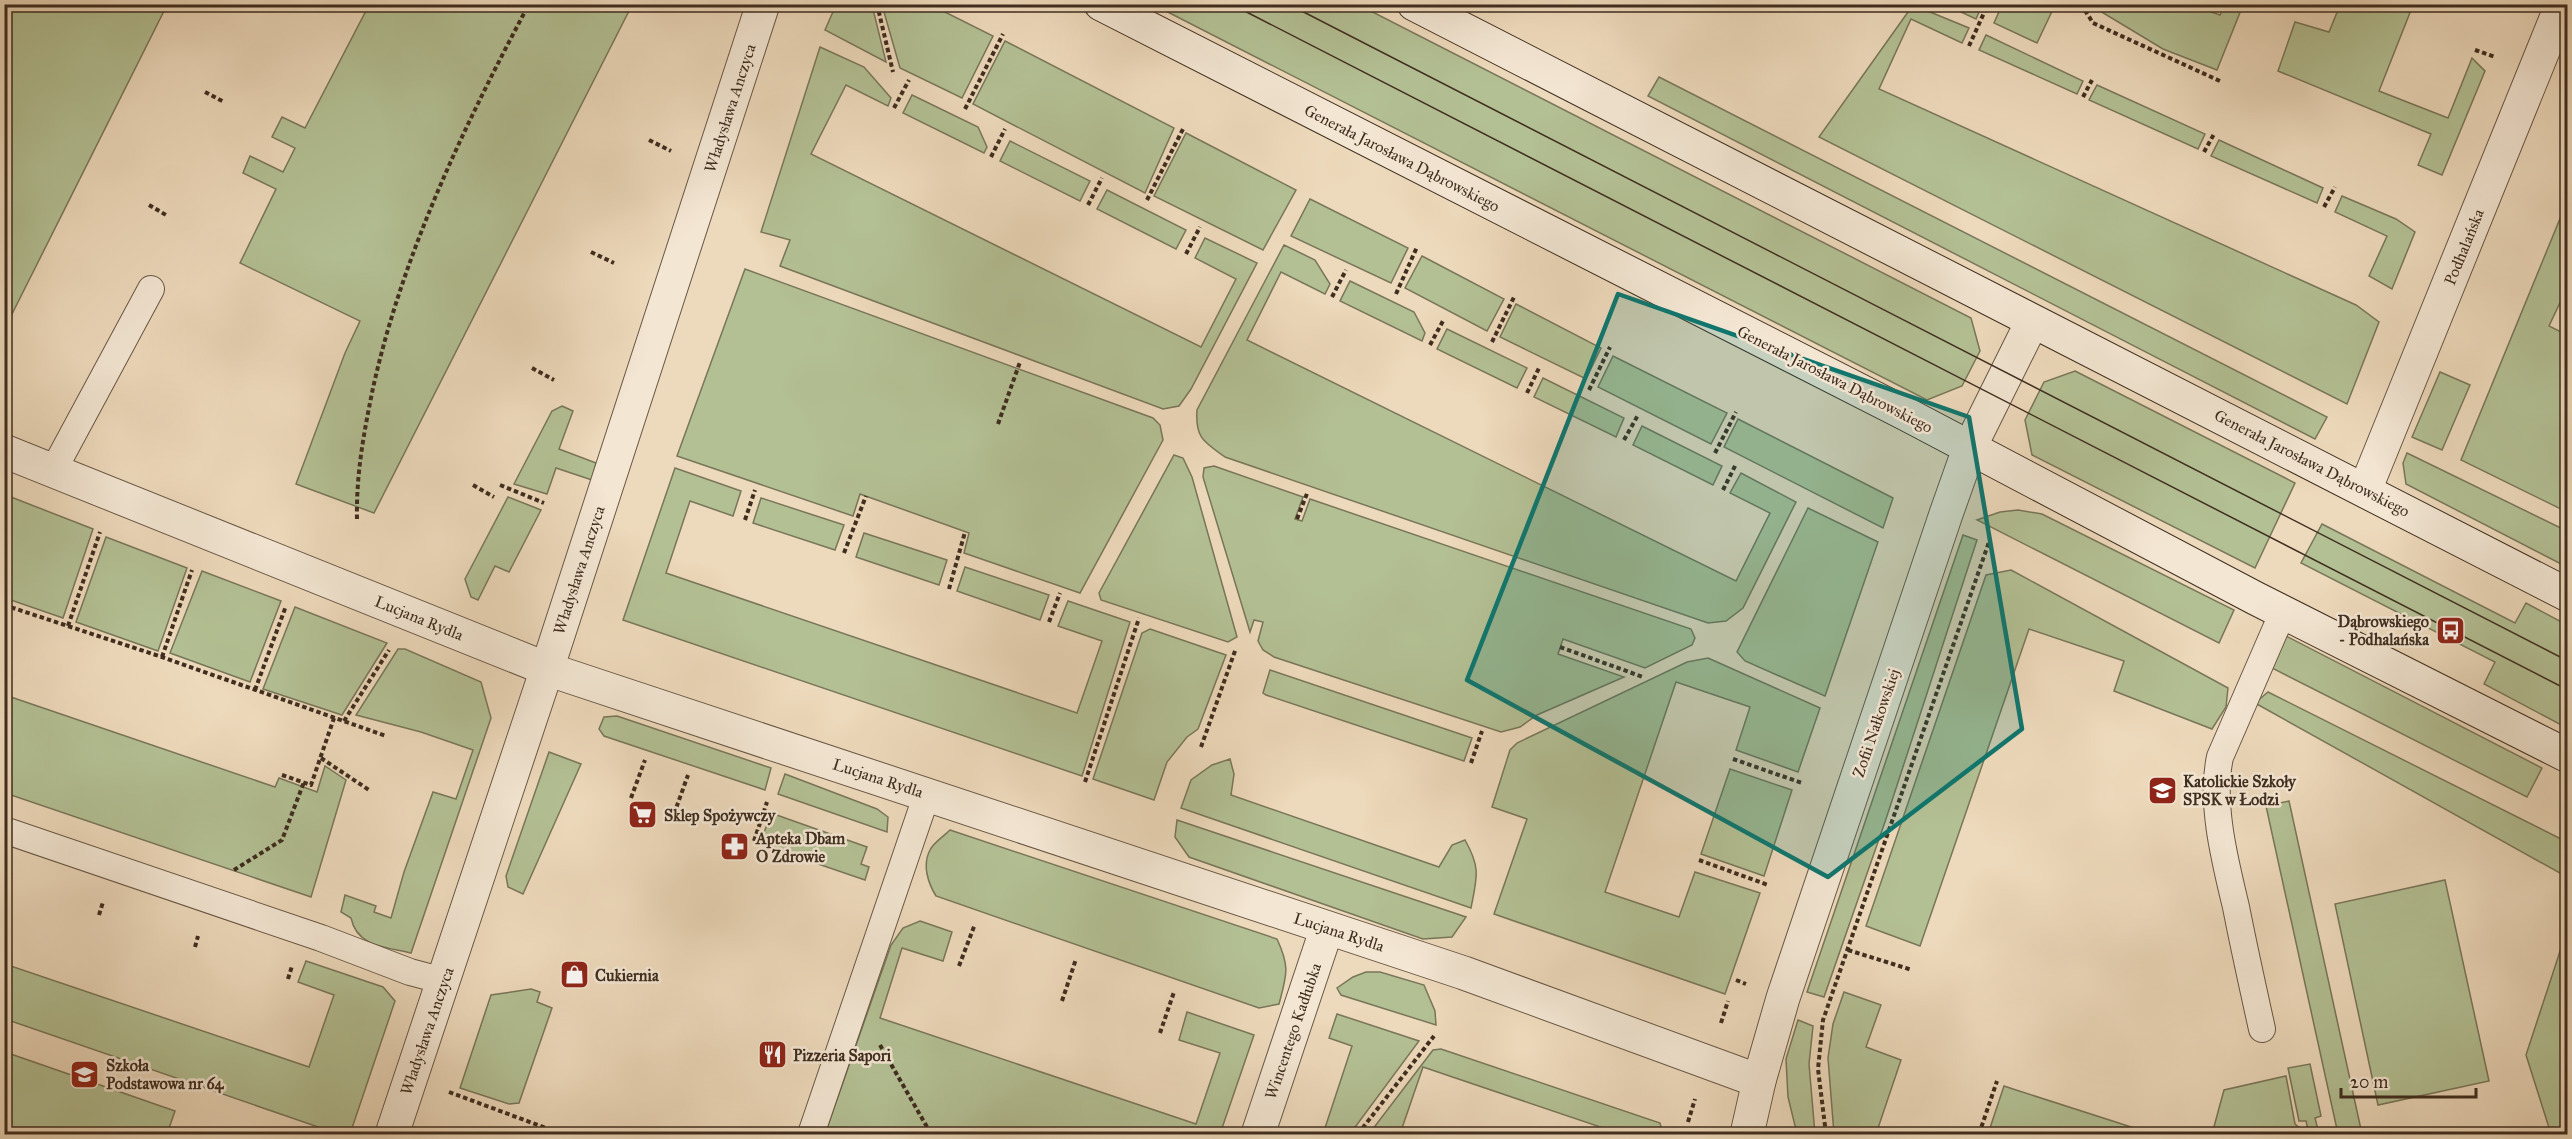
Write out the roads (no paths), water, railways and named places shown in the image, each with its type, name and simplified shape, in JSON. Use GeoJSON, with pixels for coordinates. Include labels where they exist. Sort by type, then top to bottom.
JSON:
{"type":"FeatureCollection","features":[{"type":"Feature","properties":{"kind":"street","name":"Władysława Anczyca"},"geometry":{"type":"LineString","coordinates":[[392,1134],[547,669],[763,4]]}},
{"type":"Feature","properties":{"kind":"street","name":"Generała Jarosława Dąbrowskiego"},"geometry":{"type":"LineString","coordinates":[[1101,4],[1895,409],[2283,612],[2568,756]]}},
{"type":"Feature","properties":{"kind":"street","name":"Generała Jarosława Dąbrowskiego"},"geometry":{"type":"LineString","coordinates":[[1414,4],[2568,595]]}},
{"type":"Feature","properties":{"kind":"street","name":"Podhalańska"},"geometry":{"type":"LineString","coordinates":[[2365,490],[2562,4]]}},
{"type":"Feature","properties":{"kind":"street","name":"Zofii Nałkowskiej"},"geometry":{"type":"LineString","coordinates":[[1750,1133],[1760,1081],[1783,998],[1969,449],[2032,322]]}},
{"type":"Feature","properties":{"kind":"street","name":"Lucjana Rydla"},"geometry":{"type":"LineString","coordinates":[[4,452],[547,669],[1464,973],[1760,1081]]}},
{"type":"Feature","properties":{"kind":"street","name":"Wincentego Kadłubka"},"geometry":{"type":"LineString","coordinates":[[1258,1134],[1328,928]]}},
{"type":"Feature","properties":{"kind":"lane"},"geometry":{"type":"LineString","coordinates":[[53,471],[151,289]]}},
{"type":"Feature","properties":{"kind":"lane"},"geometry":{"type":"LineString","coordinates":[[2262,1029],[2226,865],[2216,791],[2216,774],[2220,757],[2283,612]]}},
{"type":"Feature","properties":{"kind":"lane"},"geometry":{"type":"LineString","coordinates":[[812,1134],[927,794]]}},
{"type":"Feature","properties":{"kind":"lane"},"geometry":{"type":"LineString","coordinates":[[4,830],[321,938],[410,972],[444,981]]}},
{"type":"Feature","properties":{"kind":"tram line"},"geometry":{"type":"LineString","coordinates":[[1231,4],[2568,690]]}},
{"type":"Feature","properties":{"kind":"tram line"},"geometry":{"type":"LineString","coordinates":[[1288,4],[2568,661]]}},
{"type":"Feature","properties":{"kind":"place","name":"Dąbrowskiego - Podhalańska"},"geometry":{"type":"Point","coordinates":[2450,630]}},
{"type":"Feature","properties":{"kind":"place","name":"Katolickie Szkoły SPSK w Łodzi"},"geometry":{"type":"Point","coordinates":[2162,790]}},
{"type":"Feature","properties":{"kind":"place","name":"Sklep Spożywczy"},"geometry":{"type":"Point","coordinates":[643,815]}},
{"type":"Feature","properties":{"kind":"place","name":"Apteka Dbam O Zdrowie"},"geometry":{"type":"Point","coordinates":[735,847]}},
{"type":"Feature","properties":{"kind":"place","name":"Cukiernia"},"geometry":{"type":"Point","coordinates":[574,975]}},
{"type":"Feature","properties":{"kind":"place","name":"Pizzeria Sapori"},"geometry":{"type":"Point","coordinates":[772,1055]}},
{"type":"Feature","properties":{"kind":"place","name":"Szkoła Podstawowa nr 64"},"geometry":{"type":"Point","coordinates":[85,1074]}}]}
